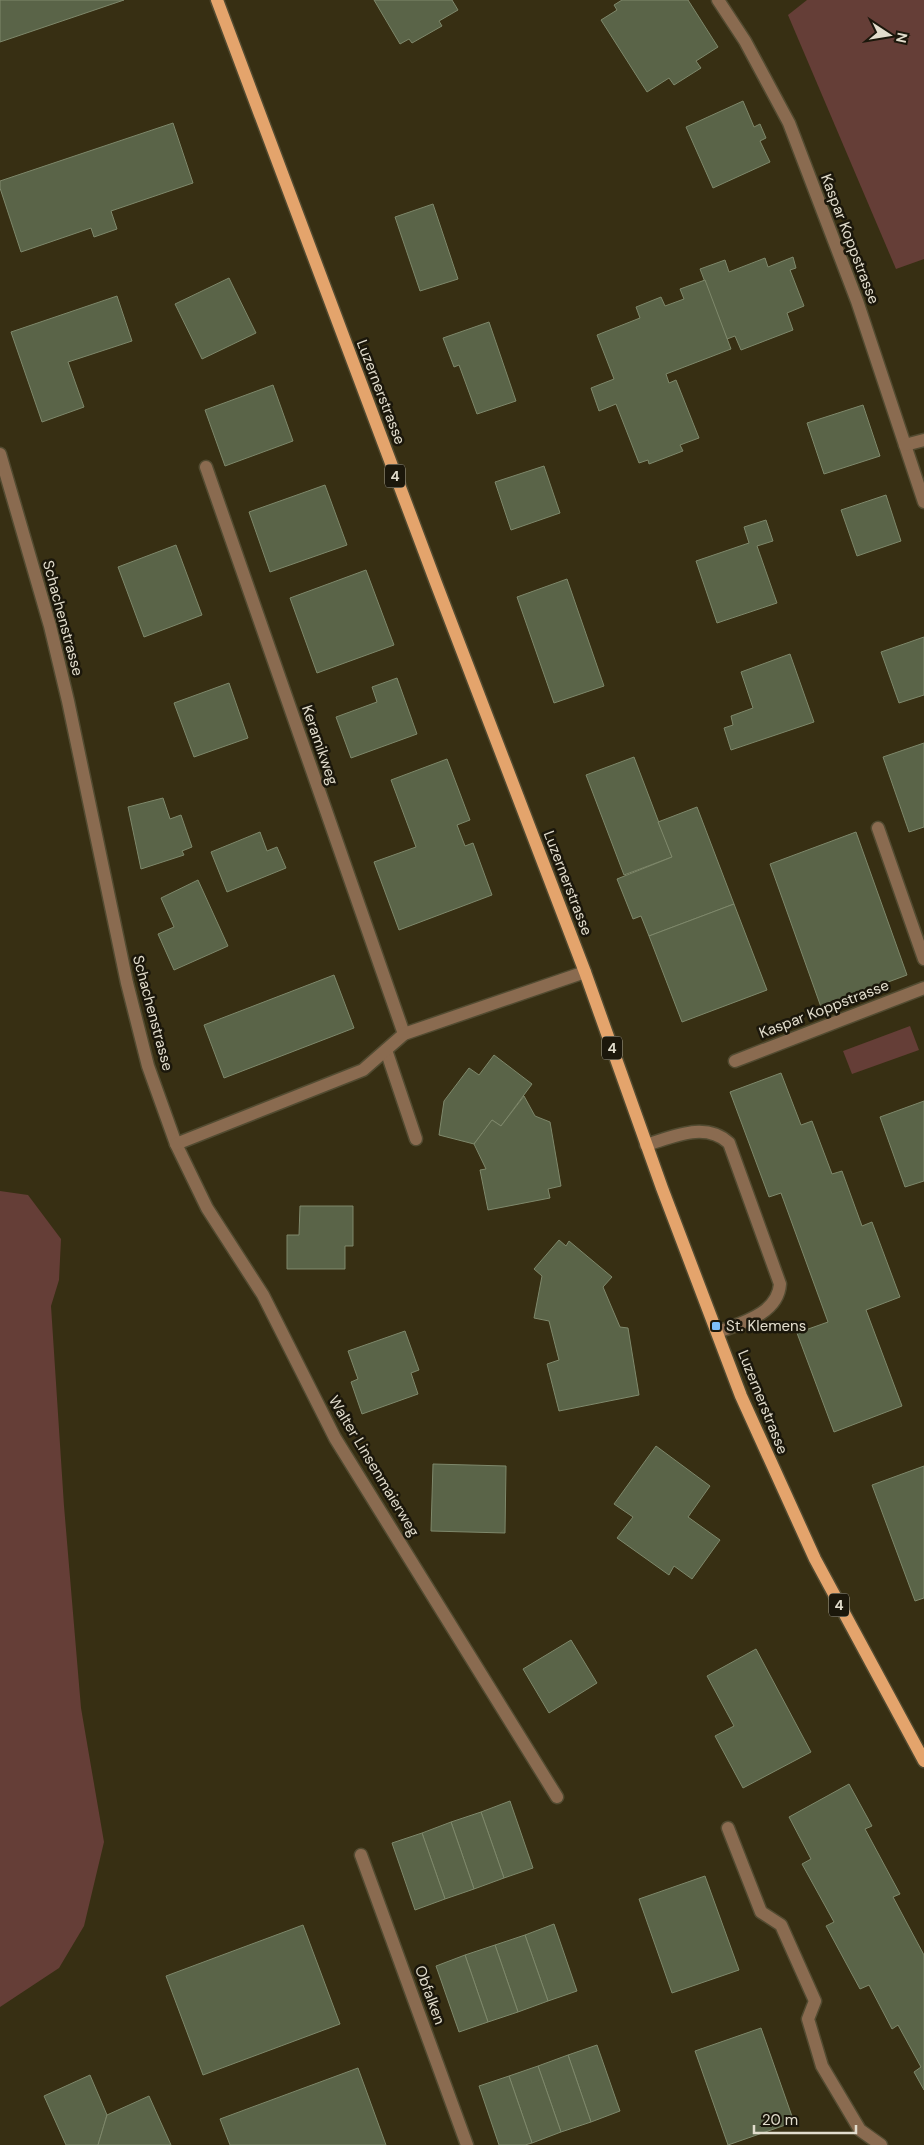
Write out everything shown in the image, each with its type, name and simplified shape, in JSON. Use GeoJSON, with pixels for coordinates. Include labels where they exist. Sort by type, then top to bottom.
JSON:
{"type":"FeatureCollection","features":[{"type":"Feature","properties":{"kind":"main road","name":"Luzernerstrasse"},"geometry":{"type":"LineString","coordinates":[[217,0],[436,584],[585,972],[646,1145],[758,1436],[814,1559],[924,1761]]}},
{"type":"Feature","properties":{"kind":"street","name":"Kaspar Koppstrasse"},"geometry":{"type":"LineString","coordinates":[[718,0],[745,41],[788,123],[857,300],[924,502]]}},
{"type":"Feature","properties":{"kind":"street"},"geometry":{"type":"LineString","coordinates":[[905,445],[924,440]]}},
{"type":"Feature","properties":{"kind":"street","name":"Schachenstrasse"},"geometry":{"type":"LineString","coordinates":[[0,454],[50,626],[68,701],[127,983],[148,1066],[176,1144]]}},
{"type":"Feature","properties":{"kind":"street","name":"Keramikweg"},"geometry":{"type":"LineString","coordinates":[[206,467],[404,1034]]}},
{"type":"Feature","properties":{"kind":"street"},"geometry":{"type":"LineString","coordinates":[[878,828],[924,959]]}},
{"type":"Feature","properties":{"kind":"street"},"geometry":{"type":"LineString","coordinates":[[176,1144],[363,1070],[404,1034],[585,972]]}},
{"type":"Feature","properties":{"kind":"street","name":"Kaspar Koppstrasse"},"geometry":{"type":"LineString","coordinates":[[735,1061],[924,988]]}},
{"type":"Feature","properties":{"kind":"street"},"geometry":{"type":"LineString","coordinates":[[386,1050],[416,1139]]}},
{"type":"Feature","properties":{"kind":"street"},"geometry":{"type":"LineString","coordinates":[[646,1145],[695,1132],[711,1132],[723,1137],[729,1143],[780,1284],[779,1292],[774,1302],[754,1318],[718,1332]]}},
{"type":"Feature","properties":{"kind":"street","name":"Walter Linsenmaierweg"},"geometry":{"type":"LineString","coordinates":[[176,1144],[207,1208],[263,1295],[335,1438],[557,1797]]}},
{"type":"Feature","properties":{"kind":"street"},"geometry":{"type":"LineString","coordinates":[[728,1828],[761,1912],[780,1925],[815,2001],[808,2019],[822,2066],[860,2130],[881,2145]]}},
{"type":"Feature","properties":{"kind":"street","name":"Obfalken"},"geometry":{"type":"LineString","coordinates":[[362,1855],[467,2145]]}},
{"type":"Feature","properties":{"kind":"shaded area"},"geometry":{"type":"Polygon","coordinates":[[[807,0],[924,0],[924,259],[896,269],[788,15],[807,0]]]}},
{"type":"Feature","properties":{"kind":"shaded area"},"geometry":{"type":"Polygon","coordinates":[[[910,1026],[919,1050],[852,1074],[843,1051],[910,1026]]]}},
{"type":"Feature","properties":{"kind":"shaded area"},"geometry":{"type":"Polygon","coordinates":[[[0,1191],[28,1195],[61,1239],[59,1280],[51,1306],[64,1506],[81,1708],[104,1842],[84,1926],[59,1968],[0,2007],[0,1191]]]}},
{"type":"Feature","properties":{"kind":"building"},"geometry":{"type":"Polygon","coordinates":[[[0,0],[124,0],[0,42],[0,0]]]}},
{"type":"Feature","properties":{"kind":"building"},"geometry":{"type":"Polygon","coordinates":[[[374,0],[452,0],[458,10],[439,21],[442,26],[412,43],[409,39],[400,44],[374,0]]]}},
{"type":"Feature","properties":{"kind":"building"},"geometry":{"type":"Polygon","coordinates":[[[622,0],[688,0],[718,47],[696,61],[701,68],[674,85],[669,78],[647,92],[601,20],[617,10],[614,5],[622,0]]]}},
{"type":"Feature","properties":{"kind":"building"},"geometry":{"type":"Polygon","coordinates":[[[743,101],[754,127],[760,124],[766,138],[760,141],[770,162],[713,188],[686,127],[743,101]]]}},
{"type":"Feature","properties":{"kind":"building"},"geometry":{"type":"Polygon","coordinates":[[[173,123],[193,183],[111,211],[117,229],[94,237],[91,228],[21,252],[0,188],[0,181],[173,123]]]}},
{"type":"Feature","properties":{"kind":"building"},"geometry":{"type":"Polygon","coordinates":[[[433,204],[458,279],[420,291],[395,217],[433,204]]]}},
{"type":"Feature","properties":{"kind":"building"},"geometry":{"type":"Polygon","coordinates":[[[793,257],[796,268],[790,270],[804,306],[787,313],[793,330],[741,350],[735,336],[727,339],[700,269],[725,260],[729,272],[765,258],[768,267],[793,257]]]}},
{"type":"Feature","properties":{"kind":"building"},"geometry":{"type":"Polygon","coordinates":[[[229,278],[256,333],[202,359],[175,304],[229,278]]]}},
{"type":"Feature","properties":{"kind":"building"},"geometry":{"type":"Polygon","coordinates":[[[705,280],[731,349],[666,374],[669,383],[676,380],[699,438],[680,445],[683,451],[649,464],[648,460],[639,463],[616,404],[599,411],[591,388],[614,379],[597,335],[640,318],[636,307],[661,297],[665,306],[684,299],[680,289],[705,280]]]}},
{"type":"Feature","properties":{"kind":"building"},"geometry":{"type":"Polygon","coordinates":[[[117,296],[132,341],[68,362],[84,407],[42,422],[11,332],[117,296]]]}},
{"type":"Feature","properties":{"kind":"building"},"geometry":{"type":"Polygon","coordinates":[[[489,322],[516,401],[477,414],[459,365],[454,367],[443,338],[489,322]]]}},
{"type":"Feature","properties":{"kind":"building"},"geometry":{"type":"Polygon","coordinates":[[[273,385],[293,441],[225,466],[205,410],[273,385]]]}},
{"type":"Feature","properties":{"kind":"building"},"geometry":{"type":"Polygon","coordinates":[[[863,405],[880,456],[824,474],[807,423],[863,405]]]}},
{"type":"Feature","properties":{"kind":"building"},"geometry":{"type":"Polygon","coordinates":[[[544,466],[560,513],[511,530],[495,482],[544,466]]]}},
{"type":"Feature","properties":{"kind":"building"},"geometry":{"type":"Polygon","coordinates":[[[325,485],[347,545],[270,572],[249,512],[325,485]]]}},
{"type":"Feature","properties":{"kind":"building"},"geometry":{"type":"Polygon","coordinates":[[[886,495],[901,541],[857,556],[841,510],[886,495]]]}},
{"type":"Feature","properties":{"kind":"building"},"geometry":{"type":"Polygon","coordinates":[[[766,520],[773,541],[757,546],[777,603],[717,623],[696,561],[749,543],[744,527],[766,520]]]}},
{"type":"Feature","properties":{"kind":"building"},"geometry":{"type":"Polygon","coordinates":[[[176,545],[202,615],[144,637],[118,567],[176,545]]]}},
{"type":"Feature","properties":{"kind":"building"},"geometry":{"type":"Polygon","coordinates":[[[366,570],[394,645],[317,673],[290,598],[366,570]]]}},
{"type":"Feature","properties":{"kind":"building"},"geometry":{"type":"Polygon","coordinates":[[[567,579],[604,686],[554,703],[517,597],[567,579]]]}},
{"type":"Feature","properties":{"kind":"building"},"geometry":{"type":"Polygon","coordinates":[[[924,637],[924,695],[899,703],[881,652],[924,637]]]}},
{"type":"Feature","properties":{"kind":"building"},"geometry":{"type":"Polygon","coordinates":[[[790,654],[814,722],[731,750],[724,728],[733,725],[731,716],[753,708],[741,672],[790,654]]]}},
{"type":"Feature","properties":{"kind":"building"},"geometry":{"type":"Polygon","coordinates":[[[397,678],[417,734],[351,758],[336,717],[377,702],[372,687],[397,678]]]}},
{"type":"Feature","properties":{"kind":"building"},"geometry":{"type":"Polygon","coordinates":[[[229,683],[248,738],[194,757],[174,703],[229,683]]]}},
{"type":"Feature","properties":{"kind":"building"},"geometry":{"type":"Polygon","coordinates":[[[924,743],[924,827],[909,832],[883,757],[924,743]]]}},
{"type":"Feature","properties":{"kind":"building"},"geometry":{"type":"Polygon","coordinates":[[[634,757],[672,857],[624,875],[586,775],[634,757]]]}},
{"type":"Feature","properties":{"kind":"building"},"geometry":{"type":"Polygon","coordinates":[[[447,759],[470,820],[457,825],[465,846],[473,843],[492,895],[399,930],[374,862],[416,847],[391,780],[447,759]]]}},
{"type":"Feature","properties":{"kind":"building"},"geometry":{"type":"Polygon","coordinates":[[[163,798],[170,819],[181,815],[192,847],[182,851],[184,855],[141,869],[128,807],[163,798]]]}},
{"type":"Feature","properties":{"kind":"building"},"geometry":{"type":"Polygon","coordinates":[[[697,807],[734,904],[649,936],[641,916],[633,919],[617,879],[672,857],[658,822],[697,807]]]}},
{"type":"Feature","properties":{"kind":"building"},"geometry":{"type":"Polygon","coordinates":[[[260,832],[267,851],[277,847],[286,868],[227,892],[211,852],[260,832]]]}},
{"type":"Feature","properties":{"kind":"building"},"geometry":{"type":"Polygon","coordinates":[[[856,832],[907,975],[821,1007],[770,864],[856,832]]]}},
{"type":"Feature","properties":{"kind":"building"},"geometry":{"type":"Polygon","coordinates":[[[198,880],[228,946],[174,970],[158,934],[174,927],[161,898],[198,880]]]}},
{"type":"Feature","properties":{"kind":"building"},"geometry":{"type":"Polygon","coordinates":[[[734,904],[767,990],[682,1022],[649,936],[734,904]]]}},
{"type":"Feature","properties":{"kind":"building"},"geometry":{"type":"Polygon","coordinates":[[[334,975],[354,1028],[224,1078],[204,1025],[334,975]]]}},
{"type":"Feature","properties":{"kind":"building"},"geometry":{"type":"Polygon","coordinates":[[[494,1055],[532,1084],[501,1126],[492,1120],[474,1144],[439,1135],[444,1101],[469,1068],[479,1075],[494,1055]]]}},
{"type":"Feature","properties":{"kind":"building"},"geometry":{"type":"Polygon","coordinates":[[[781,1073],[801,1125],[812,1121],[832,1174],[842,1171],[862,1226],[872,1222],[900,1297],[866,1310],[902,1406],[834,1432],[797,1333],[828,1322],[781,1193],[769,1197],[730,1092],[781,1073]]]}},
{"type":"Feature","properties":{"kind":"building"},"geometry":{"type":"Polygon","coordinates":[[[524,1096],[535,1116],[550,1122],[561,1186],[548,1189],[550,1198],[488,1210],[480,1170],[486,1169],[474,1144],[492,1120],[501,1126],[524,1096]]]}},
{"type":"Feature","properties":{"kind":"building"},"geometry":{"type":"Polygon","coordinates":[[[924,1101],[924,1181],[905,1187],[880,1117],[924,1101]]]}},
{"type":"Feature","properties":{"kind":"building"},"geometry":{"type":"Polygon","coordinates":[[[300,1206],[353,1206],[353,1246],[345,1246],[345,1269],[287,1269],[287,1235],[299,1235],[300,1206]]]}},
{"type":"Feature","properties":{"kind":"building"},"geometry":{"type":"Polygon","coordinates":[[[559,1240],[566,1246],[569,1241],[612,1277],[603,1287],[620,1327],[628,1328],[639,1395],[559,1411],[547,1364],[559,1360],[549,1321],[534,1318],[542,1276],[534,1269],[559,1240]]]}},
{"type":"Feature","properties":{"kind":"building"},"geometry":{"type":"Polygon","coordinates":[[[405,1331],[419,1370],[411,1373],[418,1394],[362,1414],[351,1382],[358,1379],[348,1351],[405,1331]]]}},
{"type":"Feature","properties":{"kind":"building"},"geometry":{"type":"Polygon","coordinates":[[[656,1446],[710,1486],[688,1517],[720,1540],[692,1579],[674,1566],[669,1575],[617,1538],[633,1517],[614,1504],[656,1446]]]}},
{"type":"Feature","properties":{"kind":"building"},"geometry":{"type":"Polygon","coordinates":[[[433,1464],[506,1466],[505,1533],[431,1531],[433,1464]]]}},
{"type":"Feature","properties":{"kind":"building"},"geometry":{"type":"Polygon","coordinates":[[[924,1466],[924,1598],[915,1601],[872,1485],[924,1466]]]}},
{"type":"Feature","properties":{"kind":"building"},"geometry":{"type":"Polygon","coordinates":[[[571,1640],[597,1683],[549,1713],[523,1669],[571,1640]]]}},
{"type":"Feature","properties":{"kind":"building"},"geometry":{"type":"Polygon","coordinates":[[[756,1649],[811,1752],[743,1788],[715,1736],[734,1726],[707,1676],[756,1649]]]}},
{"type":"Feature","properties":{"kind":"building"},"geometry":{"type":"Polygon","coordinates":[[[849,1784],[872,1826],[865,1829],[900,1894],[893,1897],[924,1955],[924,2090],[914,2072],[921,2067],[898,2025],[892,2029],[869,1985],[860,1989],[826,1926],[834,1922],[802,1864],[811,1859],[789,1817],[849,1784]]]}},
{"type":"Feature","properties":{"kind":"building"},"geometry":{"type":"Polygon","coordinates":[[[510,1801],[533,1868],[504,1878],[481,1812],[510,1801]]]}},
{"type":"Feature","properties":{"kind":"building"},"geometry":{"type":"Polygon","coordinates":[[[481,1812],[504,1878],[474,1889],[451,1822],[481,1812]]]}},
{"type":"Feature","properties":{"kind":"building"},"geometry":{"type":"Polygon","coordinates":[[[451,1822],[474,1889],[445,1899],[422,1833],[451,1822]]]}},
{"type":"Feature","properties":{"kind":"building"},"geometry":{"type":"Polygon","coordinates":[[[422,1833],[445,1899],[415,1910],[392,1843],[422,1833]]]}},
{"type":"Feature","properties":{"kind":"building"},"geometry":{"type":"Polygon","coordinates":[[[705,1876],[739,1970],[672,1993],[639,1899],[705,1876]]]}},
{"type":"Feature","properties":{"kind":"building"},"geometry":{"type":"Polygon","coordinates":[[[554,1924],[577,1991],[548,2001],[525,1935],[554,1924]]]}},
{"type":"Feature","properties":{"kind":"building"},"geometry":{"type":"Polygon","coordinates":[[[303,1925],[340,2024],[203,2075],[166,1976],[303,1925]]]}},
{"type":"Feature","properties":{"kind":"building"},"geometry":{"type":"Polygon","coordinates":[[[525,1935],[548,2001],[518,2012],[495,1945],[525,1935]]]}},
{"type":"Feature","properties":{"kind":"building"},"geometry":{"type":"Polygon","coordinates":[[[495,1945],[518,2012],[488,2022],[465,1955],[495,1945]]]}},
{"type":"Feature","properties":{"kind":"building"},"geometry":{"type":"Polygon","coordinates":[[[465,1955],[488,2022],[459,2032],[436,1966],[465,1955]]]}},
{"type":"Feature","properties":{"kind":"building"},"geometry":{"type":"Polygon","coordinates":[[[761,2028],[794,2122],[728,2145],[695,2051],[761,2028]]]}},
{"type":"Feature","properties":{"kind":"building"},"geometry":{"type":"Polygon","coordinates":[[[597,2045],[620,2111],[591,2122],[568,2055],[597,2045]]]}},
{"type":"Feature","properties":{"kind":"building"},"geometry":{"type":"Polygon","coordinates":[[[568,2055],[591,2122],[561,2132],[538,2066],[568,2055]]]}},
{"type":"Feature","properties":{"kind":"building"},"geometry":{"type":"Polygon","coordinates":[[[538,2066],[561,2132],[532,2143],[509,2076],[538,2066]]]}},
{"type":"Feature","properties":{"kind":"building"},"geometry":{"type":"Polygon","coordinates":[[[358,2068],[386,2145],[230,2145],[220,2119],[358,2068]]]}},
{"type":"Feature","properties":{"kind":"building"},"geometry":{"type":"Polygon","coordinates":[[[90,2075],[107,2115],[98,2145],[66,2145],[44,2096],[90,2075]]]}},
{"type":"Feature","properties":{"kind":"building"},"geometry":{"type":"Polygon","coordinates":[[[509,2076],[532,2143],[525,2145],[499,2145],[479,2086],[509,2076]]]}},
{"type":"Feature","properties":{"kind":"building"},"geometry":{"type":"Polygon","coordinates":[[[149,2096],[171,2145],[98,2145],[107,2115],[149,2096]]]}},
{"type":"Feature","properties":{"kind":"place","name":"St. Klemens"},"geometry":{"type":"Point","coordinates":[716,1326]}}]}
